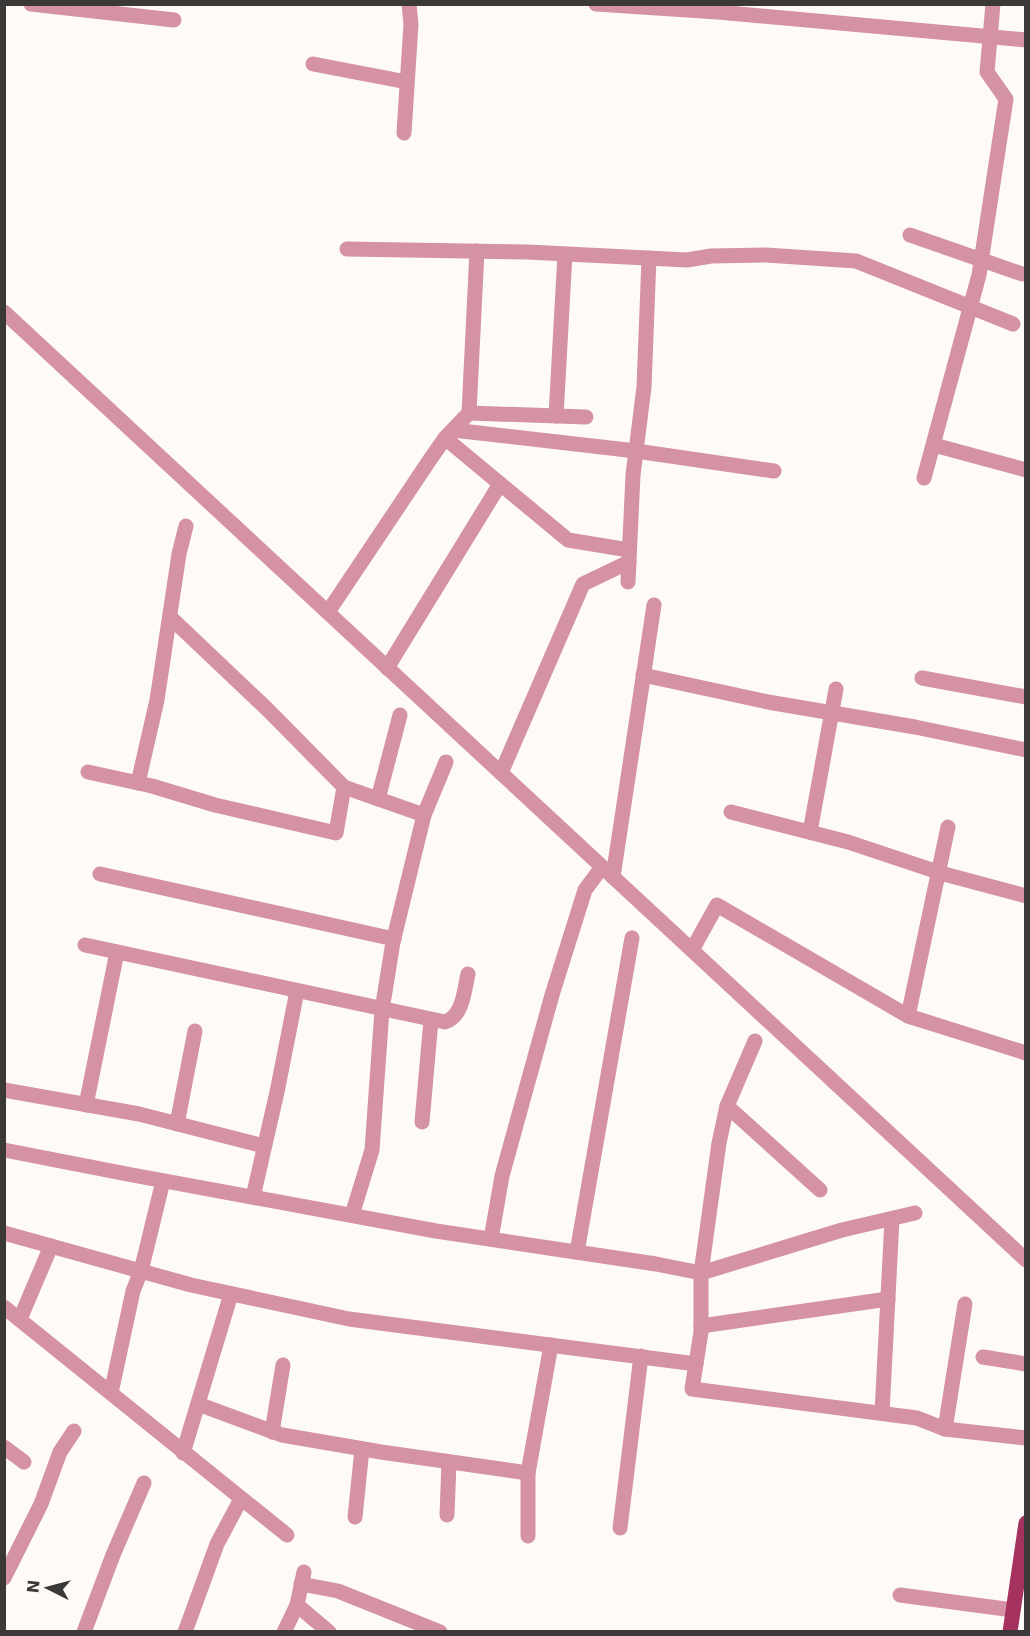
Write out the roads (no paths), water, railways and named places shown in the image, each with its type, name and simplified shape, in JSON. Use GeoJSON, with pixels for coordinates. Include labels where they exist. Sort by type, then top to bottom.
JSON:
{"type":"FeatureCollection","features":[{"type":"Feature","properties":{"kind":"main road"},"geometry":{"type":"LineString","coordinates":[[1010,1632],[1026,1523]]}},
{"type":"Feature","properties":{"kind":"street"},"geometry":{"type":"LineString","coordinates":[[31,4],[174,20]]}},
{"type":"Feature","properties":{"kind":"street"},"geometry":{"type":"LineString","coordinates":[[404,133],[411,24],[409,4]]}},
{"type":"Feature","properties":{"kind":"street"},"geometry":{"type":"LineString","coordinates":[[596,4],[718,12],[1026,40]]}},
{"type":"Feature","properties":{"kind":"street"},"geometry":{"type":"LineString","coordinates":[[924,478],[971,307],[981,260],[1006,99],[987,72],[993,4]]}},
{"type":"Feature","properties":{"kind":"street"},"geometry":{"type":"LineString","coordinates":[[313,64],[407,82]]}},
{"type":"Feature","properties":{"kind":"street"},"geometry":{"type":"LineString","coordinates":[[910,235],[1022,274]]}},
{"type":"Feature","properties":{"kind":"street"},"geometry":{"type":"LineString","coordinates":[[347,249],[477,251],[687,260],[711,256],[766,255],[856,261],[1013,324]]}},
{"type":"Feature","properties":{"kind":"street"},"geometry":{"type":"LineString","coordinates":[[328,612],[449,434],[469,413],[477,251]]}},
{"type":"Feature","properties":{"kind":"street"},"geometry":{"type":"LineString","coordinates":[[556,416],[565,254]]}},
{"type":"Feature","properties":{"kind":"street"},"geometry":{"type":"LineString","coordinates":[[628,582],[636,451],[644,387],[649,258]]}},
{"type":"Feature","properties":{"kind":"street"},"geometry":{"type":"LineString","coordinates":[[4,312],[1026,1260]]}},
{"type":"Feature","properties":{"kind":"street"},"geometry":{"type":"LineString","coordinates":[[469,413],[586,417]]}},
{"type":"Feature","properties":{"kind":"street"},"geometry":{"type":"LineString","coordinates":[[449,434],[636,451],[774,471]]}},
{"type":"Feature","properties":{"kind":"street"},"geometry":{"type":"LineString","coordinates":[[449,434],[500,484],[568,540],[629,556]]}},
{"type":"Feature","properties":{"kind":"street"},"geometry":{"type":"LineString","coordinates":[[934,445],[1026,470]]}},
{"type":"Feature","properties":{"kind":"street"},"geometry":{"type":"LineString","coordinates":[[387,668],[500,484]]}},
{"type":"Feature","properties":{"kind":"street"},"geometry":{"type":"LineString","coordinates":[[138,783],[157,700],[179,554],[186,526]]}},
{"type":"Feature","properties":{"kind":"street"},"geometry":{"type":"LineString","coordinates":[[501,773],[583,584],[629,556]]}},
{"type":"Feature","properties":{"kind":"street"},"geometry":{"type":"LineString","coordinates":[[491,1239],[502,1176],[552,994],[585,890],[608,872],[628,786],[654,605]]}},
{"type":"Feature","properties":{"kind":"street"},"geometry":{"type":"LineString","coordinates":[[170,617],[268,710],[344,787],[424,814]]}},
{"type":"Feature","properties":{"kind":"street"},"geometry":{"type":"LineString","coordinates":[[643,675],[768,702],[915,727],[1026,750]]}},
{"type":"Feature","properties":{"kind":"street"},"geometry":{"type":"LineString","coordinates":[[922,678],[1026,697]]}},
{"type":"Feature","properties":{"kind":"street"},"geometry":{"type":"LineString","coordinates":[[810,832],[836,689]]}},
{"type":"Feature","properties":{"kind":"street"},"geometry":{"type":"LineString","coordinates":[[378,799],[400,715]]}},
{"type":"Feature","properties":{"kind":"street"},"geometry":{"type":"LineString","coordinates":[[352,1215],[372,1150],[382,1010],[394,939],[424,814],[446,762]]}},
{"type":"Feature","properties":{"kind":"street"},"geometry":{"type":"LineString","coordinates":[[88,772],[336,833],[344,787]]}},
{"type":"Feature","properties":{"kind":"street"},"geometry":{"type":"LineString","coordinates":[[731,812],[810,832],[938,872],[1026,896]]}},
{"type":"Feature","properties":{"kind":"street"},"geometry":{"type":"LineString","coordinates":[[908,1016],[948,827]]}},
{"type":"Feature","properties":{"kind":"street"},"geometry":{"type":"LineString","coordinates":[[100,874],[394,939]]}},
{"type":"Feature","properties":{"kind":"street"},"geometry":{"type":"LineString","coordinates":[[692,950],[717,905],[908,1016],[1026,1053]]}},
{"type":"Feature","properties":{"kind":"street"},"geometry":{"type":"LineString","coordinates":[[578,1252],[632,938]]}},
{"type":"Feature","properties":{"kind":"street"},"geometry":{"type":"LineString","coordinates":[[85,945],[445,1022],[453,1019],[460,1007],[468,974]]}},
{"type":"Feature","properties":{"kind":"street"},"geometry":{"type":"LineString","coordinates":[[86,1105],[117,952]]}},
{"type":"Feature","properties":{"kind":"street"},"geometry":{"type":"LineString","coordinates":[[253,1197],[297,991]]}},
{"type":"Feature","properties":{"kind":"street"},"geometry":{"type":"LineString","coordinates":[[422,1122],[430,1020]]}},
{"type":"Feature","properties":{"kind":"street"},"geometry":{"type":"LineString","coordinates":[[177,1124],[195,1031]]}},
{"type":"Feature","properties":{"kind":"street"},"geometry":{"type":"LineString","coordinates":[[755,1041],[727,1106],[719,1143],[701,1273],[701,1326],[692,1389],[917,1418],[945,1429],[1026,1438]]}},
{"type":"Feature","properties":{"kind":"street"},"geometry":{"type":"LineString","coordinates":[[4,1090],[139,1114],[264,1146]]}},
{"type":"Feature","properties":{"kind":"street"},"geometry":{"type":"LineString","coordinates":[[727,1106],[820,1190]]}},
{"type":"Feature","properties":{"kind":"street"},"geometry":{"type":"LineString","coordinates":[[4,1150],[352,1215],[701,1273],[842,1230],[915,1213]]}},
{"type":"Feature","properties":{"kind":"street"},"geometry":{"type":"LineString","coordinates":[[111,1393],[133,1292],[141,1271],[163,1181]]}},
{"type":"Feature","properties":{"kind":"street"},"geometry":{"type":"LineString","coordinates":[[882,1413],[892,1218]]}},
{"type":"Feature","properties":{"kind":"street"},"geometry":{"type":"LineString","coordinates":[[4,1233],[231,1294],[349,1319],[696,1364]]}},
{"type":"Feature","properties":{"kind":"street"},"geometry":{"type":"LineString","coordinates":[[20,1319],[51,1246]]}},
{"type":"Feature","properties":{"kind":"street"},"geometry":{"type":"LineString","coordinates":[[183,1453],[231,1294]]}},
{"type":"Feature","properties":{"kind":"street"},"geometry":{"type":"LineString","coordinates":[[701,1326],[888,1299]]}},
{"type":"Feature","properties":{"kind":"street"},"geometry":{"type":"LineString","coordinates":[[945,1429],[964,1304]]}},
{"type":"Feature","properties":{"kind":"street"},"geometry":{"type":"LineString","coordinates":[[4,1307],[286,1535]]}},
{"type":"Feature","properties":{"kind":"street"},"geometry":{"type":"LineString","coordinates":[[528,1536],[528,1473],[550,1345]]}},
{"type":"Feature","properties":{"kind":"street"},"geometry":{"type":"LineString","coordinates":[[620,1528],[642,1356]]}},
{"type":"Feature","properties":{"kind":"street"},"geometry":{"type":"LineString","coordinates":[[983,1357],[1026,1364]]}},
{"type":"Feature","properties":{"kind":"street"},"geometry":{"type":"LineString","coordinates":[[273,1432],[283,1365]]}},
{"type":"Feature","properties":{"kind":"street"},"geometry":{"type":"LineString","coordinates":[[198,1404],[273,1432],[362,1449],[528,1473]]}},
{"type":"Feature","properties":{"kind":"street"},"geometry":{"type":"LineString","coordinates":[[4,1578],[41,1504],[60,1452],[74,1431]]}},
{"type":"Feature","properties":{"kind":"street"},"geometry":{"type":"LineString","coordinates":[[4,1447],[24,1462]]}},
{"type":"Feature","properties":{"kind":"street"},"geometry":{"type":"LineString","coordinates":[[355,1517],[362,1449]]}},
{"type":"Feature","properties":{"kind":"street"},"geometry":{"type":"LineString","coordinates":[[447,1515],[449,1462]]}},
{"type":"Feature","properties":{"kind":"street"},"geometry":{"type":"LineString","coordinates":[[84,1632],[113,1555],[144,1483]]}},
{"type":"Feature","properties":{"kind":"street"},"geometry":{"type":"LineString","coordinates":[[185,1632],[218,1544],[241,1499]]}},
{"type":"Feature","properties":{"kind":"street"},"geometry":{"type":"LineString","coordinates":[[284,1632],[297,1605],[303,1578],[440,1632]]}},
{"type":"Feature","properties":{"kind":"street"},"geometry":{"type":"LineString","coordinates":[[900,1595],[1013,1610]]}},
{"type":"Feature","properties":{"kind":"street"},"geometry":{"type":"LineString","coordinates":[[297,1605],[329,1632]]}}]}
